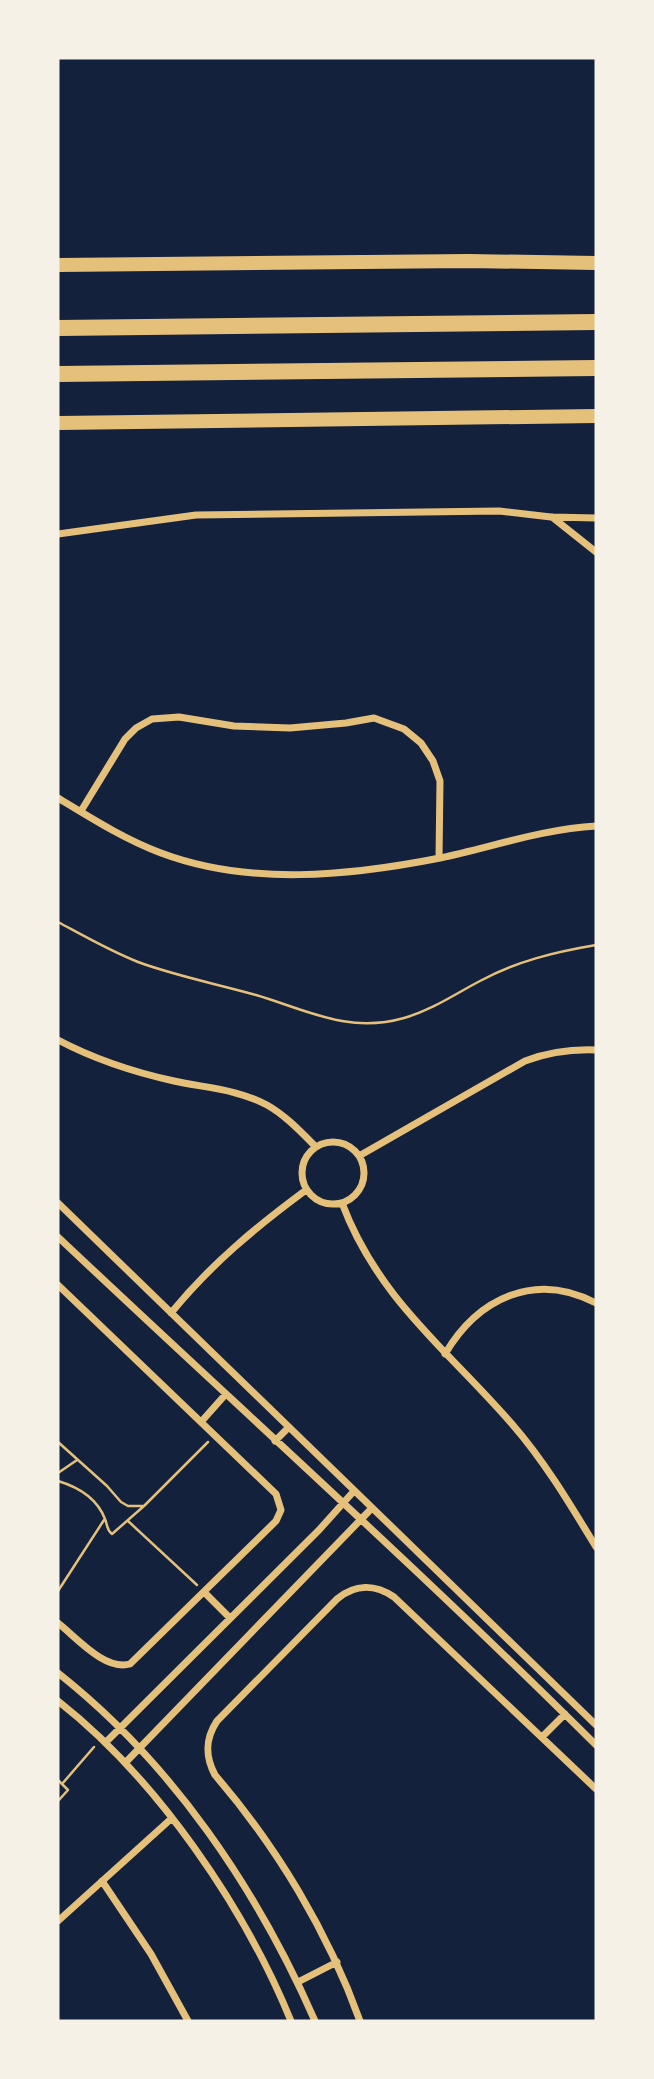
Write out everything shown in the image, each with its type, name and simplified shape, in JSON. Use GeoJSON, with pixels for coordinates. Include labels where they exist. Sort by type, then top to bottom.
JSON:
{"type":"FeatureCollection","features":[{"type":"Feature","properties":{"kind":"highway"},"geometry":{"type":"LineString","coordinates":[[58,265],[596,262]]}},
{"type":"Feature","properties":{"kind":"highway"},"geometry":{"type":"LineString","coordinates":[[58,328],[596,322]]}},
{"type":"Feature","properties":{"kind":"highway"},"geometry":{"type":"LineString","coordinates":[[58,374],[596,368]]}},
{"type":"Feature","properties":{"kind":"highway"},"geometry":{"type":"LineString","coordinates":[[58,423],[596,416]]}},
{"type":"Feature","properties":{"kind":"street"},"geometry":{"type":"LineString","coordinates":[[58,534],[195,515],[499,511],[551,517],[596,518]]}},
{"type":"Feature","properties":{"kind":"street"},"geometry":{"type":"LineString","coordinates":[[551,517],[568,527],[596,552]]}},
{"type":"Feature","properties":{"kind":"street"},"geometry":{"type":"LineString","coordinates":[[81,811],[125,739],[136,728],[152,719],[178,717],[234,726],[290,728],[374,718],[404,729],[421,743],[433,761],[440,781],[439,858]]}},
{"type":"Feature","properties":{"kind":"street"},"geometry":{"type":"LineString","coordinates":[[58,798],[121,835],[162,853],[216,867],[279,874],[342,873],[439,858],[549,832],[596,826]]}},
{"type":"Feature","properties":{"kind":"street"},"geometry":{"type":"LineString","coordinates":[[58,1040],[120,1066],[177,1082],[226,1089],[248,1096],[287,1119],[316,1147]]}},
{"type":"Feature","properties":{"kind":"street"},"geometry":{"type":"LineString","coordinates":[[359,1156],[525,1062],[548,1053],[572,1049],[596,1050]]}},
{"type":"Feature","properties":{"kind":"street"},"geometry":{"type":"LineString","coordinates":[[331,1142],[339,1143],[347,1145],[359,1156],[363,1180],[356,1194],[342,1203],[318,1201],[306,1190],[302,1166],[305,1158],[316,1147],[331,1142]]}},
{"type":"Feature","properties":{"kind":"street"},"geometry":{"type":"LineString","coordinates":[[171,1313],[224,1255],[306,1190]]}},
{"type":"Feature","properties":{"kind":"street"},"geometry":{"type":"LineString","coordinates":[[58,1203],[596,1725]]}},
{"type":"Feature","properties":{"kind":"street"},"geometry":{"type":"LineString","coordinates":[[342,1203],[358,1241],[376,1271],[417,1325],[490,1400],[536,1454],[596,1546]]}},
{"type":"Feature","properties":{"kind":"street"},"geometry":{"type":"LineString","coordinates":[[58,1237],[361,1519],[596,1745]]}},
{"type":"Feature","properties":{"kind":"street"},"geometry":{"type":"LineString","coordinates":[[58,1285],[276,1494],[281,1510],[276,1521],[136,1661],[123,1667],[109,1664],[58,1623]]}},
{"type":"Feature","properties":{"kind":"street"},"geometry":{"type":"LineString","coordinates":[[445,1354],[457,1333],[473,1316],[493,1302],[515,1293],[562,1291],[596,1303]]}},
{"type":"Feature","properties":{"kind":"street"},"geometry":{"type":"LineString","coordinates":[[201,1422],[225,1395]]}},
{"type":"Feature","properties":{"kind":"street"},"geometry":{"type":"LineString","coordinates":[[275,1441],[289,1427]]}},
{"type":"Feature","properties":{"kind":"street"},"geometry":{"type":"LineString","coordinates":[[104,1740],[120,1728],[354,1491]]}},
{"type":"Feature","properties":{"kind":"street"},"geometry":{"type":"LineString","coordinates":[[126,1762],[372,1508]]}},
{"type":"Feature","properties":{"kind":"street"},"geometry":{"type":"LineString","coordinates":[[360,2021],[337,1962],[295,1886],[210,1766],[207,1756],[208,1738],[217,1721],[337,1599],[351,1590],[369,1587],[394,1597],[596,1789]]}},
{"type":"Feature","properties":{"kind":"street"},"geometry":{"type":"LineString","coordinates":[[204,1592],[230,1618]]}},
{"type":"Feature","properties":{"kind":"street"},"geometry":{"type":"LineString","coordinates":[[58,1672],[120,1728],[192,1811],[266,1923],[298,1982],[315,2021]]}},
{"type":"Feature","properties":{"kind":"street"},"geometry":{"type":"LineString","coordinates":[[58,1701],[126,1762],[172,1818],[236,1912],[291,2021]]}},
{"type":"Feature","properties":{"kind":"street"},"geometry":{"type":"LineString","coordinates":[[542,1737],[565,1714]]}},
{"type":"Feature","properties":{"kind":"street"},"geometry":{"type":"LineString","coordinates":[[58,1921],[172,1818]]}},
{"type":"Feature","properties":{"kind":"street"},"geometry":{"type":"LineString","coordinates":[[102,1881],[146,1946],[188,2021]]}},
{"type":"Feature","properties":{"kind":"street"},"geometry":{"type":"LineString","coordinates":[[298,1982],[337,1962]]}},
{"type":"Feature","properties":{"kind":"path"},"geometry":{"type":"LineString","coordinates":[[58,922],[116,953],[142,963],[264,997],[318,1017],[368,1024],[401,1019],[428,1010],[480,981],[524,961],[596,945]]}},
{"type":"Feature","properties":{"kind":"path"},"geometry":{"type":"LineString","coordinates":[[58,1480],[81,1490],[91,1498],[112,1534],[215,1436]]}},
{"type":"Feature","properties":{"kind":"path"},"geometry":{"type":"LineString","coordinates":[[59,1444],[107,1486],[121,1502],[128,1506],[144,1506]]}},
{"type":"Feature","properties":{"kind":"path"},"geometry":{"type":"LineString","coordinates":[[58,1473],[77,1460]]}},
{"type":"Feature","properties":{"kind":"path"},"geometry":{"type":"LineString","coordinates":[[58,1591],[105,1519]]}},
{"type":"Feature","properties":{"kind":"path"},"geometry":{"type":"LineString","coordinates":[[128,1521],[204,1592]]}},
{"type":"Feature","properties":{"kind":"path"},"geometry":{"type":"LineString","coordinates":[[62,1784],[104,1740]]}},
{"type":"Feature","properties":{"kind":"path"},"geometry":{"type":"LineString","coordinates":[[58,1780],[68,1791],[58,1801]]}}]}
